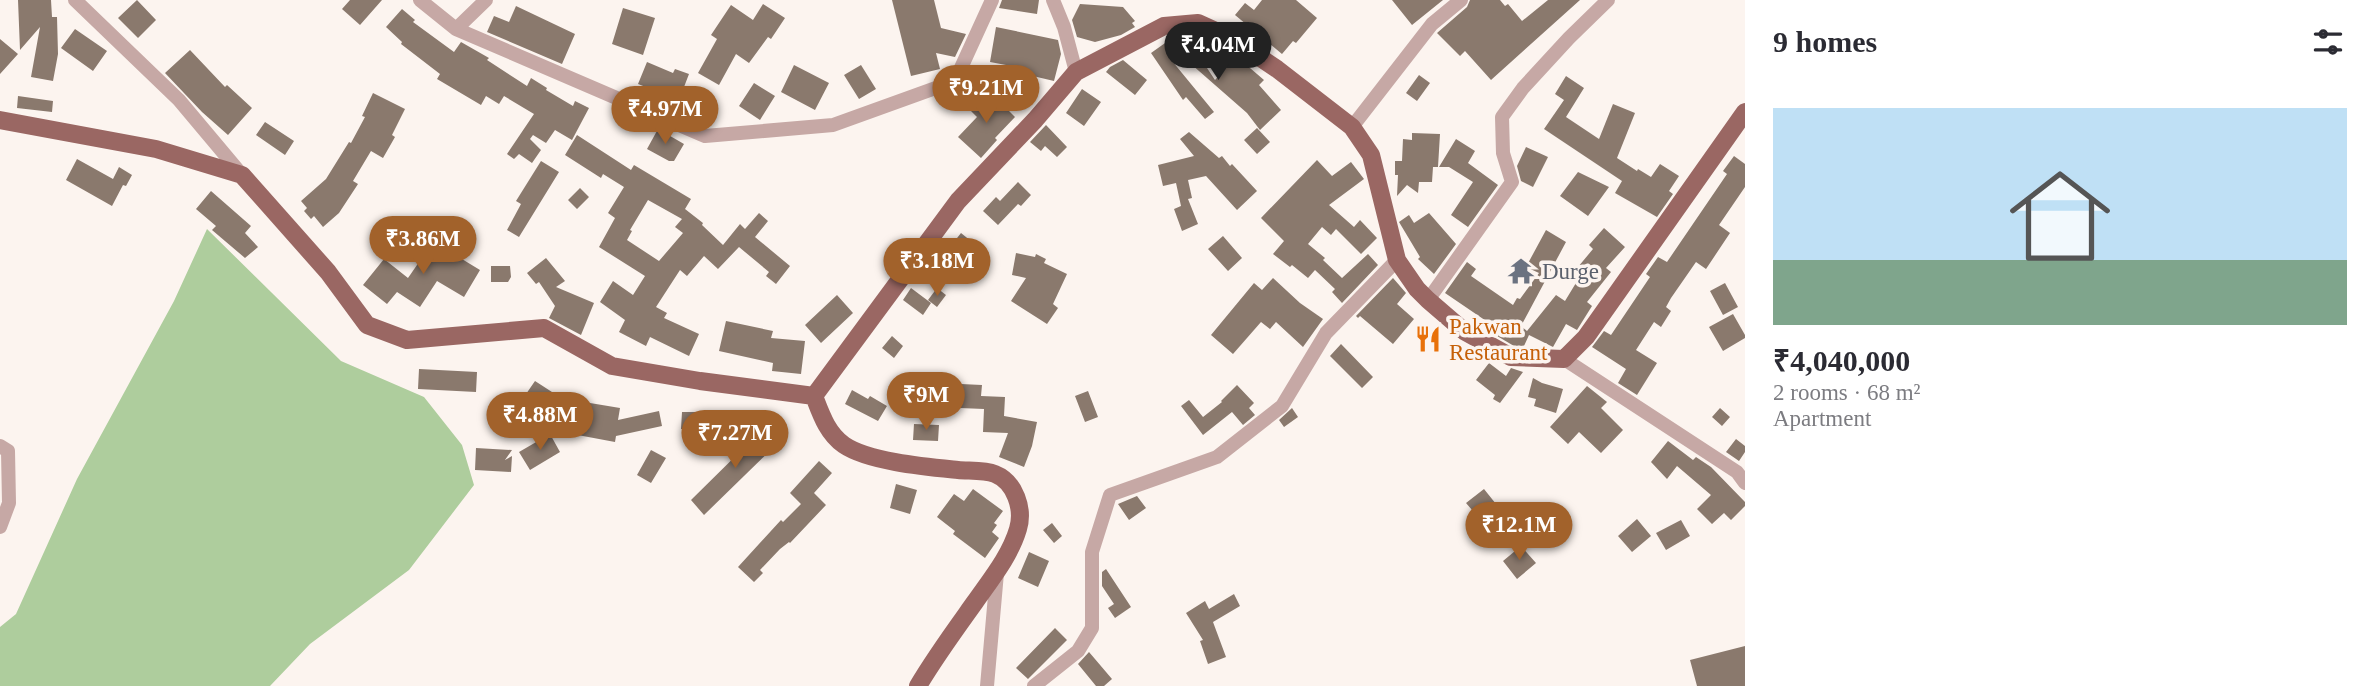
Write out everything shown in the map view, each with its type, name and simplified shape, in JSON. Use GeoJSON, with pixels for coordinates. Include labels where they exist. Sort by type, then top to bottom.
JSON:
{"type":"FeatureCollection","features":[{"type":"Feature","properties":{"kind":"main road"},"geometry":{"type":"LineString","coordinates":[[814,396],[958,201],[1035,120],[1076,72],[1164,26],[1198,23],[1231,38],[1277,69],[1352,127],[1371,155],[1397,260],[1417,289],[1464,331],[1511,357],[1564,359],[1586,337],[1745,112]]}},
{"type":"Feature","properties":{"kind":"main road"},"geometry":{"type":"LineString","coordinates":[[0,120],[156,149],[242,174],[328,272],[367,325],[407,340],[544,328],[612,366],[814,396]]}},
{"type":"Feature","properties":{"kind":"main road"},"geometry":{"type":"LineString","coordinates":[[814,396],[833,435],[845,445],[863,454],[911,464],[994,473],[1011,486],[1019,506],[1018,528],[997,571],[918,686]]}},
{"type":"Feature","properties":{"kind":"street"},"geometry":{"type":"LineString","coordinates":[[75,0],[179,100],[242,174]]}},
{"type":"Feature","properties":{"kind":"street"},"geometry":{"type":"LineString","coordinates":[[420,0],[456,29],[705,136],[833,125],[955,81],[992,0]]}},
{"type":"Feature","properties":{"kind":"street"},"geometry":{"type":"LineString","coordinates":[[456,29],[486,0]]}},
{"type":"Feature","properties":{"kind":"street"},"geometry":{"type":"LineString","coordinates":[[1054,0],[1065,27],[1076,72]]}},
{"type":"Feature","properties":{"kind":"street"},"geometry":{"type":"LineString","coordinates":[[1352,127],[1432,24],[1461,0]]}},
{"type":"Feature","properties":{"kind":"street"},"geometry":{"type":"LineString","coordinates":[[1428,300],[1512,182],[1503,153],[1502,117],[1532,78],[1608,0]]}},
{"type":"Feature","properties":{"kind":"street"},"geometry":{"type":"LineString","coordinates":[[1034,686],[1078,651],[1091,628],[1093,552],[1110,495],[1217,457],[1282,406],[1326,333],[1397,260]]}},
{"type":"Feature","properties":{"kind":"street"},"geometry":{"type":"LineString","coordinates":[[1564,359],[1737,472],[1745,483]]}},
{"type":"Feature","properties":{"kind":"street"},"geometry":{"type":"LineString","coordinates":[[0,446],[8,451],[9,503],[0,527]]}},
{"type":"Feature","properties":{"kind":"street"},"geometry":{"type":"LineString","coordinates":[[986,686],[997,571]]}},
{"type":"Feature","properties":{"kind":"green space"},"geometry":{"type":"Polygon","coordinates":[[[207,229],[341,361],[424,397],[462,445],[474,485],[409,570],[310,644],[270,686],[0,686],[0,627],[16,614],[77,479],[174,301],[207,229]]]}},
{"type":"Feature","properties":{"kind":"building"},"geometry":{"type":"Polygon","coordinates":[[[18,0],[51,0],[52,17],[57,17],[58,54],[53,81],[31,77],[40,27],[20,50],[18,0]]]}},
{"type":"Feature","properties":{"kind":"building"},"geometry":{"type":"Polygon","coordinates":[[[137,0],[156,20],[138,38],[118,18],[137,0]]]}},
{"type":"Feature","properties":{"kind":"building"},"geometry":{"type":"Polygon","coordinates":[[[350,0],[382,0],[360,25],[342,9],[350,0]]]}},
{"type":"Feature","properties":{"kind":"building"},"geometry":{"type":"Polygon","coordinates":[[[892,0],[934,0],[941,28],[966,34],[955,57],[936,53],[940,69],[911,76],[892,0]]]}},
{"type":"Feature","properties":{"kind":"building"},"geometry":{"type":"Polygon","coordinates":[[[1002,0],[1039,0],[1037,14],[999,8],[1002,0]]]}},
{"type":"Feature","properties":{"kind":"building"},"geometry":{"type":"Polygon","coordinates":[[[1262,0],[1296,0],[1317,18],[1296,43],[1293,41],[1282,54],[1235,15],[1245,3],[1254,10],[1262,0]]]}},
{"type":"Feature","properties":{"kind":"building"},"geometry":{"type":"Polygon","coordinates":[[[1392,0],[1443,0],[1412,25],[1392,0]]]}},
{"type":"Feature","properties":{"kind":"building"},"geometry":{"type":"Polygon","coordinates":[[[1470,0],[1500,0],[1505,6],[1508,4],[1522,21],[1548,0],[1580,0],[1491,80],[1465,51],[1460,56],[1437,33],[1467,7],[1470,0]]]}},
{"type":"Feature","properties":{"kind":"building"},"geometry":{"type":"Polygon","coordinates":[[[763,4],[785,18],[771,39],[768,37],[749,63],[736,54],[719,85],[698,73],[717,39],[711,35],[731,5],[753,20],[763,4]]]}},
{"type":"Feature","properties":{"kind":"building"},"geometry":{"type":"Polygon","coordinates":[[[1080,4],[1123,7],[1135,21],[1132,23],[1135,27],[1121,35],[1095,42],[1077,37],[1072,20],[1080,4]]]}},
{"type":"Feature","properties":{"kind":"building"},"geometry":{"type":"Polygon","coordinates":[[[516,6],[575,34],[562,64],[487,32],[494,16],[509,22],[516,6]]]}},
{"type":"Feature","properties":{"kind":"building"},"geometry":{"type":"Polygon","coordinates":[[[623,8],[655,18],[643,55],[612,44],[623,8]]]}},
{"type":"Feature","properties":{"kind":"building"},"geometry":{"type":"Polygon","coordinates":[[[402,9],[415,20],[413,22],[454,52],[461,42],[489,58],[487,60],[527,86],[531,78],[573,106],[575,101],[589,108],[572,140],[555,130],[546,143],[533,135],[530,139],[541,150],[532,163],[519,154],[514,159],[507,154],[534,114],[504,96],[499,104],[486,96],[481,105],[437,79],[440,74],[401,44],[386,27],[402,9]]]}},
{"type":"Feature","properties":{"kind":"building"},"geometry":{"type":"Polygon","coordinates":[[[996,27],[1058,40],[1061,54],[1054,81],[1020,73],[1022,68],[990,62],[996,27]]]}},
{"type":"Feature","properties":{"kind":"building"},"geometry":{"type":"Polygon","coordinates":[[[75,29],[107,51],[93,71],[61,48],[75,29]]]}},
{"type":"Feature","properties":{"kind":"building"},"geometry":{"type":"Polygon","coordinates":[[[1190,35],[1187,38],[1215,80],[1236,56],[1264,80],[1259,85],[1281,110],[1260,130],[1247,113],[1175,50],[1168,56],[1214,112],[1205,119],[1186,97],[1183,100],[1151,53],[1175,36],[1190,35]]]}},
{"type":"Feature","properties":{"kind":"building"},"geometry":{"type":"Polygon","coordinates":[[[0,39],[18,54],[0,74],[0,39]]]}},
{"type":"Feature","properties":{"kind":"building"},"geometry":{"type":"Polygon","coordinates":[[[190,50],[225,87],[227,85],[252,108],[228,135],[165,73],[190,50]]]}},
{"type":"Feature","properties":{"kind":"building"},"geometry":{"type":"Polygon","coordinates":[[[1123,60],[1147,80],[1135,95],[1106,72],[1123,60]]]}},
{"type":"Feature","properties":{"kind":"building"},"geometry":{"type":"Polygon","coordinates":[[[647,62],[673,73],[675,69],[689,74],[679,100],[638,84],[647,62]]]}},
{"type":"Feature","properties":{"kind":"building"},"geometry":{"type":"Polygon","coordinates":[[[794,65],[829,83],[815,110],[781,92],[794,65]]]}},
{"type":"Feature","properties":{"kind":"building"},"geometry":{"type":"Polygon","coordinates":[[[861,65],[876,89],[859,99],[844,75],[861,65]]]}},
{"type":"Feature","properties":{"kind":"building"},"geometry":{"type":"Polygon","coordinates":[[[1419,75],[1430,83],[1417,101],[1406,93],[1419,75]]]}},
{"type":"Feature","properties":{"kind":"building"},"geometry":{"type":"Polygon","coordinates":[[[1566,76],[1584,88],[1566,117],[1599,139],[1613,104],[1635,113],[1617,158],[1651,177],[1660,164],[1679,176],[1669,191],[1673,194],[1657,217],[1615,193],[1622,181],[1544,129],[1564,100],[1555,94],[1566,76]]]}},
{"type":"Feature","properties":{"kind":"building"},"geometry":{"type":"Polygon","coordinates":[[[754,83],[775,96],[760,120],[739,106],[754,83]]]}},
{"type":"Feature","properties":{"kind":"building"},"geometry":{"type":"Polygon","coordinates":[[[1082,89],[1101,102],[1084,126],[1066,113],[1082,89]]]}},
{"type":"Feature","properties":{"kind":"building"},"geometry":{"type":"Polygon","coordinates":[[[990,92],[1015,117],[981,158],[958,137],[977,117],[971,111],[990,92]]]}},
{"type":"Feature","properties":{"kind":"building"},"geometry":{"type":"Polygon","coordinates":[[[373,93],[405,109],[392,135],[395,137],[383,158],[371,151],[353,181],[358,184],[339,213],[323,227],[314,216],[311,219],[304,211],[307,208],[301,201],[326,179],[349,142],[351,143],[365,117],[362,116],[373,93]]]}},
{"type":"Feature","properties":{"kind":"building"},"geometry":{"type":"Polygon","coordinates":[[[18,96],[53,101],[52,112],[17,108],[18,96]]]}},
{"type":"Feature","properties":{"kind":"building"},"geometry":{"type":"Polygon","coordinates":[[[265,122],[294,141],[285,155],[256,135],[265,122]]]}},
{"type":"Feature","properties":{"kind":"building"},"geometry":{"type":"Polygon","coordinates":[[[1046,125],[1067,147],[1057,157],[1045,146],[1041,151],[1030,142],[1046,125]]]}},
{"type":"Feature","properties":{"kind":"building"},"geometry":{"type":"Polygon","coordinates":[[[1257,128],[1270,142],[1257,154],[1244,140],[1257,128]]]}},
{"type":"Feature","properties":{"kind":"building"},"geometry":{"type":"Polygon","coordinates":[[[658,129],[684,144],[674,161],[647,149],[658,129]]]}},
{"type":"Feature","properties":{"kind":"building"},"geometry":{"type":"Polygon","coordinates":[[[1189,132],[1219,158],[1222,156],[1230,166],[1232,164],[1257,191],[1237,210],[1206,176],[1188,180],[1192,198],[1188,199],[1198,224],[1182,231],[1174,209],[1181,206],[1176,183],[1163,186],[1158,165],[1194,156],[1180,139],[1189,132]]]}},
{"type":"Feature","properties":{"kind":"building"},"geometry":{"type":"Polygon","coordinates":[[[1412,133],[1440,134],[1438,167],[1433,167],[1432,182],[1419,182],[1418,193],[1407,185],[1397,196],[1398,175],[1395,175],[1395,161],[1402,161],[1403,139],[1412,140],[1412,133]]]}},
{"type":"Feature","properties":{"kind":"building"},"geometry":{"type":"Polygon","coordinates":[[[577,135],[631,170],[634,165],[691,199],[685,209],[703,223],[723,245],[740,224],[745,229],[759,213],[768,221],[755,237],[790,266],[776,284],[766,276],[769,272],[739,247],[718,269],[704,256],[687,276],[680,270],[656,307],[667,313],[664,318],[699,334],[689,356],[650,337],[646,346],[619,332],[625,320],[600,302],[613,281],[633,295],[645,276],[599,247],[615,218],[608,213],[624,187],[603,174],[601,178],[565,155],[577,135]],[[648,200],[627,240],[659,261],[683,233],[675,227],[682,219],[648,200]]]}},
{"type":"Feature","properties":{"kind":"building"},"geometry":{"type":"Polygon","coordinates":[[[1456,139],[1475,151],[1468,163],[1498,185],[1468,227],[1451,215],[1473,182],[1449,167],[1439,167],[1456,139]]]}},
{"type":"Feature","properties":{"kind":"building"},"geometry":{"type":"Polygon","coordinates":[[[1526,147],[1548,157],[1533,187],[1521,181],[1517,166],[1526,147]]]}},
{"type":"Feature","properties":{"kind":"building"},"geometry":{"type":"Polygon","coordinates":[[[1734,156],[1745,164],[1745,187],[1719,225],[1730,233],[1706,269],[1696,262],[1666,307],[1671,311],[1661,327],[1654,322],[1636,350],[1657,363],[1637,395],[1618,383],[1626,369],[1592,347],[1604,331],[1611,335],[1650,277],[1646,274],[1658,257],[1667,262],[1727,174],[1723,171],[1734,156]]]}},
{"type":"Feature","properties":{"kind":"building"},"geometry":{"type":"Polygon","coordinates":[[[77,159],[113,179],[119,167],[132,175],[126,186],[123,185],[112,206],[66,180],[77,159]]]}},
{"type":"Feature","properties":{"kind":"building"},"geometry":{"type":"Polygon","coordinates":[[[1317,160],[1332,176],[1351,162],[1364,179],[1329,205],[1354,227],[1360,220],[1377,238],[1361,254],[1336,229],[1331,235],[1322,227],[1308,244],[1325,258],[1323,260],[1342,278],[1368,254],[1378,265],[1342,303],[1332,292],[1335,289],[1315,270],[1308,278],[1273,254],[1284,241],[1261,218],[1317,160]]]}},
{"type":"Feature","properties":{"kind":"building"},"geometry":{"type":"Polygon","coordinates":[[[541,161],[559,172],[519,237],[507,230],[521,204],[516,201],[541,161]]]}},
{"type":"Feature","properties":{"kind":"building"},"geometry":{"type":"Polygon","coordinates":[[[1578,172],[1609,187],[1588,216],[1560,196],[1578,172]]]}},
{"type":"Feature","properties":{"kind":"building"},"geometry":{"type":"Polygon","coordinates":[[[1018,182],[1031,195],[998,225],[983,211],[996,197],[1000,201],[1018,182]]]}},
{"type":"Feature","properties":{"kind":"building"},"geometry":{"type":"Polygon","coordinates":[[[580,188],[589,197],[577,209],[568,200],[580,188]]]}},
{"type":"Feature","properties":{"kind":"building"},"geometry":{"type":"Polygon","coordinates":[[[211,191],[251,226],[245,233],[258,247],[245,258],[212,230],[216,226],[196,209],[211,191]]]}},
{"type":"Feature","properties":{"kind":"building"},"geometry":{"type":"Polygon","coordinates":[[[1429,213],[1456,244],[1434,274],[1418,259],[1420,257],[1399,222],[1409,215],[1414,223],[1429,213]]]}},
{"type":"Feature","properties":{"kind":"building"},"geometry":{"type":"Polygon","coordinates":[[[1604,228],[1625,247],[1606,268],[1611,272],[1587,302],[1592,306],[1577,330],[1566,324],[1553,347],[1529,335],[1524,346],[1514,346],[1492,333],[1495,327],[1445,293],[1467,262],[1476,269],[1471,276],[1513,305],[1539,273],[1526,267],[1546,230],[1566,242],[1521,326],[1527,331],[1556,295],[1565,301],[1579,278],[1573,273],[1593,249],[1589,245],[1604,228]]]}},
{"type":"Feature","properties":{"kind":"building"},"geometry":{"type":"Polygon","coordinates":[[[961,233],[982,250],[961,278],[939,261],[961,233]]]}},
{"type":"Feature","properties":{"kind":"building"},"geometry":{"type":"Polygon","coordinates":[[[1223,236],[1242,258],[1228,271],[1208,249],[1223,236]]]}},
{"type":"Feature","properties":{"kind":"building"},"geometry":{"type":"Polygon","coordinates":[[[435,239],[480,270],[464,297],[437,281],[420,307],[397,292],[387,304],[363,285],[384,259],[408,278],[435,239]]]}},
{"type":"Feature","properties":{"kind":"building"},"geometry":{"type":"Polygon","coordinates":[[[1016,253],[1035,257],[1036,254],[1046,259],[1044,263],[1067,274],[1053,304],[1058,308],[1047,324],[1011,301],[1026,278],[1012,275],[1016,253]]]}},
{"type":"Feature","properties":{"kind":"building"},"geometry":{"type":"Polygon","coordinates":[[[546,258],[565,281],[556,287],[594,303],[581,335],[549,318],[555,306],[539,282],[536,284],[527,273],[546,258]]]}},
{"type":"Feature","properties":{"kind":"building"},"geometry":{"type":"Polygon","coordinates":[[[491,266],[510,266],[511,277],[508,282],[491,282],[491,266]]]}},
{"type":"Feature","properties":{"kind":"building"},"geometry":{"type":"Polygon","coordinates":[[[1273,278],[1300,303],[1323,319],[1303,347],[1276,322],[1270,329],[1261,322],[1233,354],[1211,335],[1254,283],[1262,290],[1273,278]]]}},
{"type":"Feature","properties":{"kind":"building"},"geometry":{"type":"Polygon","coordinates":[[[1393,278],[1406,293],[1397,304],[1414,319],[1393,344],[1360,316],[1356,316],[1393,278]]]}},
{"type":"Feature","properties":{"kind":"building"},"geometry":{"type":"Polygon","coordinates":[[[1725,283],[1738,307],[1723,315],[1710,291],[1725,283]]]}},
{"type":"Feature","properties":{"kind":"building"},"geometry":{"type":"Polygon","coordinates":[[[911,288],[931,303],[923,315],[903,300],[911,288]]]}},
{"type":"Feature","properties":{"kind":"building"},"geometry":{"type":"Polygon","coordinates":[[[937,288],[946,295],[937,307],[928,300],[937,288]]]}},
{"type":"Feature","properties":{"kind":"building"},"geometry":{"type":"Polygon","coordinates":[[[837,295],[853,313],[821,343],[805,325],[837,295]]]}},
{"type":"Feature","properties":{"kind":"building"},"geometry":{"type":"Polygon","coordinates":[[[1733,314],[1745,338],[1723,351],[1709,327],[1733,314]]]}},
{"type":"Feature","properties":{"kind":"building"},"geometry":{"type":"Polygon","coordinates":[[[726,321],[773,331],[771,338],[805,341],[801,374],[772,371],[773,363],[719,351],[726,321]]]}},
{"type":"Feature","properties":{"kind":"building"},"geometry":{"type":"Polygon","coordinates":[[[892,336],[903,346],[894,358],[882,348],[892,336]]]}},
{"type":"Feature","properties":{"kind":"building"},"geometry":{"type":"Polygon","coordinates":[[[1341,344],[1373,377],[1362,388],[1330,356],[1341,344]]]}},
{"type":"Feature","properties":{"kind":"building"},"geometry":{"type":"Polygon","coordinates":[[[1489,363],[1506,376],[1511,368],[1523,372],[1500,403],[1493,399],[1495,395],[1476,380],[1489,363]]]}},
{"type":"Feature","properties":{"kind":"building"},"geometry":{"type":"Polygon","coordinates":[[[419,369],[477,372],[476,392],[418,389],[419,369]]]}},
{"type":"Feature","properties":{"kind":"building"},"geometry":{"type":"Polygon","coordinates":[[[1533,378],[1563,389],[1556,413],[1534,406],[1536,399],[1528,397],[1533,378]]]}},
{"type":"Feature","properties":{"kind":"building"},"geometry":{"type":"Polygon","coordinates":[[[535,381],[552,392],[532,422],[515,410],[535,381]]]}},
{"type":"Feature","properties":{"kind":"building"},"geometry":{"type":"Polygon","coordinates":[[[961,384],[982,385],[981,396],[1005,397],[1004,416],[1037,422],[1024,467],[999,457],[1008,433],[983,432],[984,409],[960,408],[961,384]]]}},
{"type":"Feature","properties":{"kind":"building"},"geometry":{"type":"Polygon","coordinates":[[[1237,385],[1254,403],[1249,408],[1255,415],[1243,425],[1232,412],[1203,435],[1181,406],[1189,400],[1203,417],[1237,385]]]}},
{"type":"Feature","properties":{"kind":"building"},"geometry":{"type":"Polygon","coordinates":[[[1587,386],[1607,402],[1601,408],[1623,430],[1601,453],[1579,432],[1568,444],[1550,427],[1587,386]]]}},
{"type":"Feature","properties":{"kind":"building"},"geometry":{"type":"Polygon","coordinates":[[[852,390],[887,406],[878,421],[845,404],[852,390]]]}},
{"type":"Feature","properties":{"kind":"building"},"geometry":{"type":"Polygon","coordinates":[[[1088,391],[1098,417],[1085,422],[1075,396],[1088,391]]]}},
{"type":"Feature","properties":{"kind":"building"},"geometry":{"type":"Polygon","coordinates":[[[572,400],[620,408],[618,420],[659,411],[662,426],[616,436],[615,442],[567,433],[572,400]]]}},
{"type":"Feature","properties":{"kind":"building"},"geometry":{"type":"Polygon","coordinates":[[[1292,408],[1298,417],[1284,427],[1279,420],[1292,408]]]}},
{"type":"Feature","properties":{"kind":"building"},"geometry":{"type":"Polygon","coordinates":[[[1720,408],[1730,417],[1722,426],[1712,417],[1720,408]]]}},
{"type":"Feature","properties":{"kind":"building"},"geometry":{"type":"Polygon","coordinates":[[[682,412],[699,412],[698,429],[681,429],[682,412]]]}},
{"type":"Feature","properties":{"kind":"building"},"geometry":{"type":"Polygon","coordinates":[[[914,424],[939,425],[938,441],[913,440],[914,424]]]}},
{"type":"Feature","properties":{"kind":"building"},"geometry":{"type":"Polygon","coordinates":[[[766,426],[780,441],[704,515],[691,500],[766,426]]]}},
{"type":"Feature","properties":{"kind":"building"},"geometry":{"type":"Polygon","coordinates":[[[550,434],[560,452],[530,470],[519,452],[550,434]]]}},
{"type":"Feature","properties":{"kind":"building"},"geometry":{"type":"Polygon","coordinates":[[[1736,439],[1745,446],[1745,452],[1739,461],[1726,452],[1736,439]]]}},
{"type":"Feature","properties":{"kind":"building"},"geometry":{"type":"Polygon","coordinates":[[[1668,441],[1693,460],[1696,457],[1711,467],[1745,502],[1745,506],[1731,520],[1724,513],[1712,524],[1697,509],[1711,495],[1677,466],[1667,479],[1651,462],[1668,441]]]}},
{"type":"Feature","properties":{"kind":"building"},"geometry":{"type":"Polygon","coordinates":[[[476,448],[512,450],[505,460],[512,456],[511,472],[475,470],[476,448]]]}},
{"type":"Feature","properties":{"kind":"building"},"geometry":{"type":"Polygon","coordinates":[[[651,450],[666,458],[651,483],[637,475],[651,450]]]}},
{"type":"Feature","properties":{"kind":"building"},"geometry":{"type":"Polygon","coordinates":[[[819,461],[832,473],[814,493],[826,505],[760,570],[763,573],[754,582],[738,567],[781,520],[783,522],[801,504],[790,493],[819,461]]]}},
{"type":"Feature","properties":{"kind":"building"},"geometry":{"type":"Polygon","coordinates":[[[896,484],[917,490],[910,514],[890,508],[896,484]]]}},
{"type":"Feature","properties":{"kind":"building"},"geometry":{"type":"Polygon","coordinates":[[[973,489],[1003,511],[994,523],[997,525],[992,532],[999,538],[985,558],[953,534],[955,531],[937,517],[954,494],[964,501],[973,489]]]}},
{"type":"Feature","properties":{"kind":"building"},"geometry":{"type":"Polygon","coordinates":[[[1484,489],[1496,504],[1478,517],[1466,503],[1484,489]]]}},
{"type":"Feature","properties":{"kind":"building"},"geometry":{"type":"Polygon","coordinates":[[[1137,496],[1146,508],[1129,520],[1118,504],[1137,496]]]}},
{"type":"Feature","properties":{"kind":"building"},"geometry":{"type":"Polygon","coordinates":[[[1637,519],[1651,536],[1632,552],[1618,536],[1637,519]]]}},
{"type":"Feature","properties":{"kind":"building"},"geometry":{"type":"Polygon","coordinates":[[[1681,520],[1690,536],[1666,550],[1656,533],[1681,520]]]}},
{"type":"Feature","properties":{"kind":"building"},"geometry":{"type":"Polygon","coordinates":[[[1052,523],[1062,536],[1054,543],[1043,530],[1052,523]]]}},
{"type":"Feature","properties":{"kind":"building"},"geometry":{"type":"Polygon","coordinates":[[[1521,546],[1536,563],[1517,579],[1503,561],[1521,546]]]}},
{"type":"Feature","properties":{"kind":"building"},"geometry":{"type":"Polygon","coordinates":[[[1029,552],[1049,561],[1038,587],[1018,578],[1029,552]]]}},
{"type":"Feature","properties":{"kind":"building"},"geometry":{"type":"Polygon","coordinates":[[[1106,569],[1131,607],[1115,618],[1108,608],[1114,604],[1102,586],[1102,572],[1106,569]]]}},
{"type":"Feature","properties":{"kind":"building"},"geometry":{"type":"Polygon","coordinates":[[[1234,594],[1240,606],[1213,622],[1226,657],[1208,664],[1200,641],[1203,640],[1186,613],[1205,601],[1209,609],[1234,594]]]}},
{"type":"Feature","properties":{"kind":"building"},"geometry":{"type":"Polygon","coordinates":[[[1055,628],[1067,640],[1028,679],[1016,668],[1055,628]]]}},
{"type":"Feature","properties":{"kind":"building"},"geometry":{"type":"Polygon","coordinates":[[[1745,646],[1745,686],[1697,686],[1690,660],[1745,646]]]}},
{"type":"Feature","properties":{"kind":"building"},"geometry":{"type":"Polygon","coordinates":[[[1089,652],[1112,679],[1104,686],[1096,686],[1078,664],[1089,652]]]}},
{"type":"Feature","properties":{"kind":"place","name":"Durge"},"geometry":{"type":"Point","coordinates":[1521,271]}},
{"type":"Feature","properties":{"kind":"place","name":"Pakwan Restaurant"},"geometry":{"type":"Point","coordinates":[1428,339]}}]}
